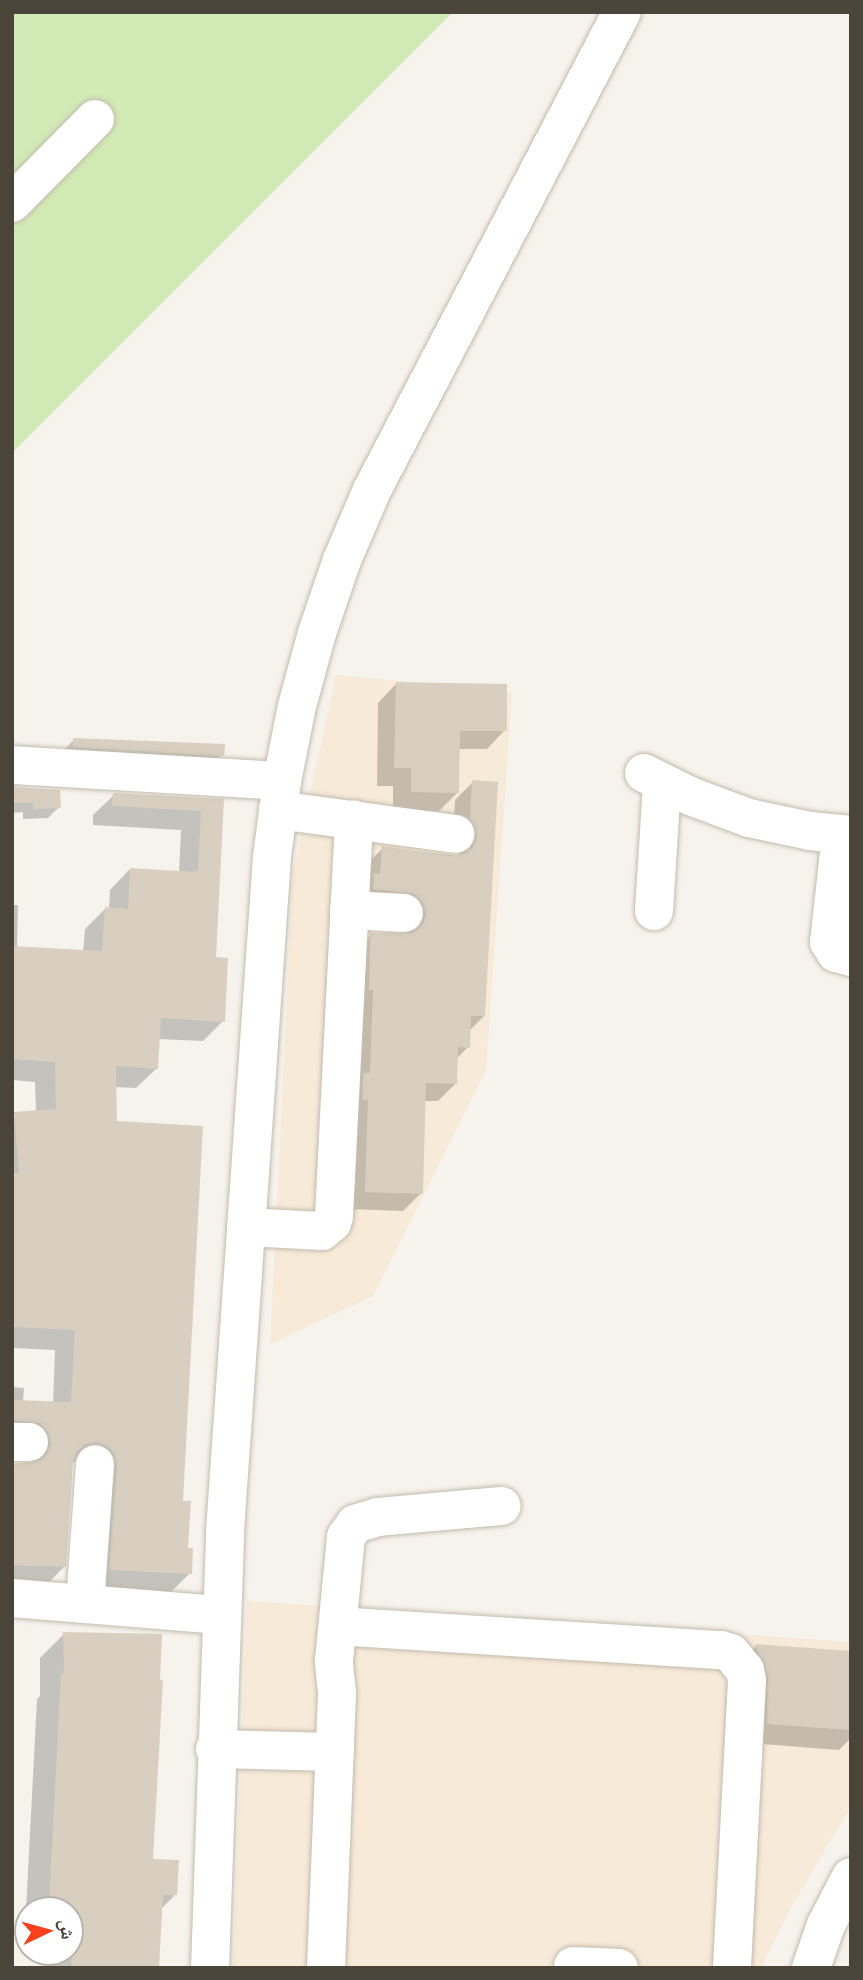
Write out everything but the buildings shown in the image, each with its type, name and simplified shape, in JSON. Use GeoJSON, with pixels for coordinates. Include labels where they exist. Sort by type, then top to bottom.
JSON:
{"type":"FeatureCollection","features":[{"type":"Feature","properties":{"kind":"street"},"geometry":{"type":"LineString","coordinates":[[210,1968],[220,1615],[246,1227],[280,796],[297,706],[317,633],[342,561],[373,490],[622,12]]}},
{"type":"Feature","properties":{"kind":"street"},"geometry":{"type":"LineString","coordinates":[[12,203],[95,119]]}},
{"type":"Feature","properties":{"kind":"street"},"geometry":{"type":"LineString","coordinates":[[12,765],[280,796],[354,820],[455,834]]}},
{"type":"Feature","properties":{"kind":"street"},"geometry":{"type":"LineString","coordinates":[[654,911],[653,778],[749,818],[846,834],[829,942],[836,953],[851,957]]}},
{"type":"Feature","properties":{"kind":"street"},"geometry":{"type":"LineString","coordinates":[[246,1227],[315,1232],[332,1223],[354,820]]}},
{"type":"Feature","properties":{"kind":"street"},"geometry":{"type":"LineString","coordinates":[[349,910],[404,913]]}},
{"type":"Feature","properties":{"kind":"street"},"geometry":{"type":"LineString","coordinates":[[85,1604],[95,1464]]}},
{"type":"Feature","properties":{"kind":"street"},"geometry":{"type":"LineString","coordinates":[[326,1968],[337,1692],[334,1661],[346,1537],[355,1524],[378,1517],[502,1506]]}},
{"type":"Feature","properties":{"kind":"street"},"geometry":{"type":"LineString","coordinates":[[337,1692],[349,1664],[358,1541],[362,1531],[378,1517]]}},
{"type":"Feature","properties":{"kind":"street"},"geometry":{"type":"LineString","coordinates":[[12,1598],[220,1615]]}},
{"type":"Feature","properties":{"kind":"street"},"geometry":{"type":"LineString","coordinates":[[352,1627],[721,1650],[731,1653],[745,1670],[747,1680],[732,1968]]}},
{"type":"Feature","properties":{"kind":"street"},"geometry":{"type":"LineString","coordinates":[[215,1749],[335,1752]]}},
{"type":"Feature","properties":{"kind":"street"},"geometry":{"type":"LineString","coordinates":[[811,1968],[826,1925],[851,1877]]}},
{"type":"Feature","properties":{"kind":"street"},"geometry":{"type":"LineString","coordinates":[[573,1966],[619,1968]]}},
{"type":"Feature","properties":{"kind":"shaded area"},"geometry":{"type":"Polygon","coordinates":[[[336,675],[512,692],[486,1070],[373,1296],[270,1344],[293,873],[336,675]]]}},
{"type":"Feature","properties":{"kind":"shaded area"},"geometry":{"type":"Polygon","coordinates":[[[247,1601],[851,1642],[851,1807],[792,1905],[761,1968],[233,1968],[247,1601]]]}},
{"type":"Feature","properties":{"kind":"green space"},"geometry":{"type":"Polygon","coordinates":[[[12,12],[453,12],[12,453],[12,12]]]}}]}
